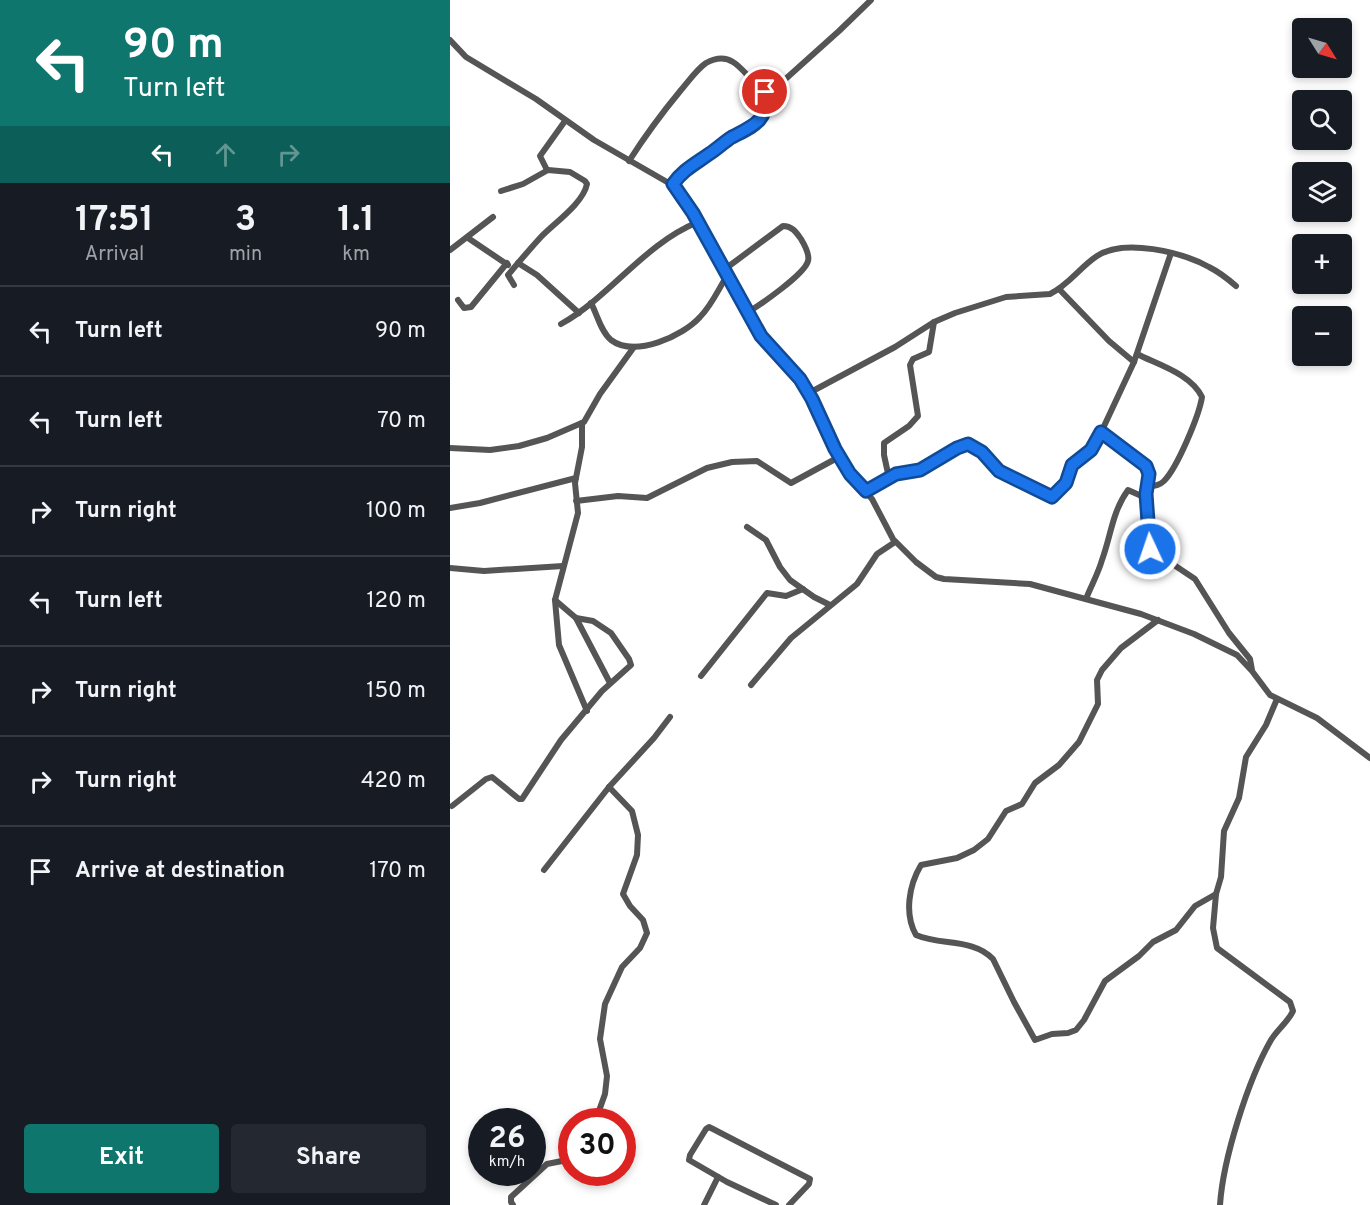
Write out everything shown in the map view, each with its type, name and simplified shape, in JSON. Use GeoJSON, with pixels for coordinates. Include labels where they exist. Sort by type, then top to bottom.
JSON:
{"type":"FeatureCollection","features":[{"type":"Feature","properties":{"kind":"street"},"geometry":{"type":"LineString","coordinates":[[768,93],[834,37],[871,0]]}},
{"type":"Feature","properties":{"kind":"street"},"geometry":{"type":"LineString","coordinates":[[450,40],[466,57],[536,99],[565,121],[629,161],[673,184],[727,272],[761,336],[794,372],[809,393],[839,457],[866,491],[895,542],[916,562],[941,579],[1030,584],[1086,599],[1158,620],[1227,649],[1240,657],[1266,691],[1276,699],[1317,718],[1370,759]]}},
{"type":"Feature","properties":{"kind":"street"},"geometry":{"type":"LineString","coordinates":[[629,161],[696,72],[709,62],[718,58],[730,60],[768,93]]}},
{"type":"Feature","properties":{"kind":"street"},"geometry":{"type":"LineString","coordinates":[[673,184],[686,169],[731,137],[755,126],[765,112],[768,93]]}},
{"type":"Feature","properties":{"kind":"street"},"geometry":{"type":"LineString","coordinates":[[547,170],[540,156],[565,121]]}},
{"type":"Feature","properties":{"kind":"street"},"geometry":{"type":"LineString","coordinates":[[501,190],[523,184],[547,170],[570,172],[585,181],[587,187],[572,208],[545,233],[516,266],[508,277],[514,285]]}},
{"type":"Feature","properties":{"kind":"street"},"geometry":{"type":"LineString","coordinates":[[450,250],[493,217]]}},
{"type":"Feature","properties":{"kind":"street"},"geometry":{"type":"LineString","coordinates":[[561,324],[579,313],[665,239],[698,222]]}},
{"type":"Feature","properties":{"kind":"street"},"geometry":{"type":"LineString","coordinates":[[591,303],[609,338],[620,344],[634,347],[670,338],[696,321],[706,310],[727,272],[783,226],[790,227],[804,246],[808,257],[806,265],[781,288],[748,312]]}},
{"type":"Feature","properties":{"kind":"street"},"geometry":{"type":"LineString","coordinates":[[468,238],[507,263],[541,278],[579,313]]}},
{"type":"Feature","properties":{"kind":"street"},"geometry":{"type":"LineString","coordinates":[[809,393],[895,347],[934,322],[993,300],[1050,294],[1059,289],[1078,269],[1108,249],[1141,248],[1171,254],[1209,266],[1236,286]]}},
{"type":"Feature","properties":{"kind":"street"},"geometry":{"type":"LineString","coordinates":[[866,491],[898,474],[920,470],[968,444],[982,452],[999,471],[1052,497],[1066,483],[1072,465],[1091,450],[1101,432],[1134,362],[1171,254]]}},
{"type":"Feature","properties":{"kind":"street"},"geometry":{"type":"LineString","coordinates":[[458,300],[465,308],[471,308],[507,263]]}},
{"type":"Feature","properties":{"kind":"street"},"geometry":{"type":"LineString","coordinates":[[1059,289],[1134,362]]}},
{"type":"Feature","properties":{"kind":"street"},"geometry":{"type":"LineString","coordinates":[[889,478],[884,443],[917,419],[918,411],[910,365],[913,359],[929,352],[934,322]]}},
{"type":"Feature","properties":{"kind":"street"},"geometry":{"type":"LineString","coordinates":[[450,448],[490,450],[519,446],[547,438],[582,423],[634,347]]}},
{"type":"Feature","properties":{"kind":"street"},"geometry":{"type":"LineString","coordinates":[[1137,354],[1185,378],[1198,389],[1202,397],[1194,422],[1171,472],[1159,485],[1146,487]]}},
{"type":"Feature","properties":{"kind":"street"},"geometry":{"type":"LineString","coordinates":[[582,423],[582,447],[576,477],[577,518],[555,600],[559,645],[587,711]]}},
{"type":"Feature","properties":{"kind":"street"},"geometry":{"type":"LineString","coordinates":[[1101,432],[1146,466],[1149,474],[1146,498],[1150,549],[1195,579],[1228,633],[1250,659],[1252,671]]}},
{"type":"Feature","properties":{"kind":"street"},"geometry":{"type":"LineString","coordinates":[[576,501],[618,496],[645,499],[707,468],[732,462],[758,462],[791,483],[839,457]]}},
{"type":"Feature","properties":{"kind":"street"},"geometry":{"type":"LineString","coordinates":[[450,508],[480,503],[576,477]]}},
{"type":"Feature","properties":{"kind":"street"},"geometry":{"type":"LineString","coordinates":[[1086,599],[1102,561],[1113,518],[1120,503],[1129,490],[1146,498]]}},
{"type":"Feature","properties":{"kind":"street"},"geometry":{"type":"LineString","coordinates":[[747,527],[765,539],[786,574],[803,590],[830,605]]}},
{"type":"Feature","properties":{"kind":"street"},"geometry":{"type":"LineString","coordinates":[[751,685],[791,638],[860,581],[879,552],[895,542]]}},
{"type":"Feature","properties":{"kind":"street"},"geometry":{"type":"LineString","coordinates":[[450,568],[484,571],[563,566]]}},
{"type":"Feature","properties":{"kind":"street"},"geometry":{"type":"LineString","coordinates":[[701,676],[767,593],[786,596],[803,590]]}},
{"type":"Feature","properties":{"kind":"street"},"geometry":{"type":"LineString","coordinates":[[555,600],[576,618],[610,683]]}},
{"type":"Feature","properties":{"kind":"street"},"geometry":{"type":"LineString","coordinates":[[452,806],[486,779],[492,777],[522,799],[556,747],[610,683],[631,665],[611,633],[593,621],[576,618]]}},
{"type":"Feature","properties":{"kind":"street"},"geometry":{"type":"LineString","coordinates":[[1158,620],[1121,648],[1102,670],[1097,680],[1099,702],[1079,742],[1059,765],[1035,783],[1022,804],[1006,811],[988,839],[974,850],[957,858],[921,865],[910,893],[909,907],[913,930],[916,935],[924,938],[970,946],[988,954],[1036,1040],[1052,1034],[1076,1030],[1105,981],[1139,956],[1154,941],[1176,930],[1196,906],[1216,894]]}},
{"type":"Feature","properties":{"kind":"street"},"geometry":{"type":"LineString","coordinates":[[1220,1205],[1233,1141],[1257,1072],[1272,1039],[1294,1008],[1287,999],[1216,947],[1213,928],[1216,894],[1221,878],[1224,831],[1239,798],[1245,760],[1266,725],[1276,699]]}},
{"type":"Feature","properties":{"kind":"street"},"geometry":{"type":"LineString","coordinates":[[544,870],[609,787],[670,717]]}},
{"type":"Feature","properties":{"kind":"street"},"geometry":{"type":"LineString","coordinates":[[600,1108],[605,1094],[607,1076],[600,1039],[605,1004],[622,967],[640,948],[647,933],[643,920],[623,894],[638,847],[634,814],[609,787]]}},
{"type":"Feature","properties":{"kind":"street"},"geometry":{"type":"LineString","coordinates":[[776,1205],[718,1177],[689,1159],[708,1127],[810,1179],[808,1185],[789,1205]]}},
{"type":"Feature","properties":{"kind":"street"},"geometry":{"type":"LineString","coordinates":[[513,1205],[512,1197],[548,1164],[558,1162]]}},
{"type":"Feature","properties":{"kind":"street"},"geometry":{"type":"LineString","coordinates":[[704,1205],[718,1177]]}},
{"type":"Feature","properties":{"kind":"route"},"geometry":{"type":"LineString","coordinates":[[765,92],[768,93],[765,112],[755,126],[731,137],[683,171],[673,184],[693,213],[761,336],[805,387],[835,449],[858,483],[866,491],[896,474],[920,470],[968,444],[982,452],[999,471],[1052,497],[1066,483],[1072,465],[1091,450],[1101,432],[1146,466],[1148,470],[1146,494],[1150,549]]}}]}
